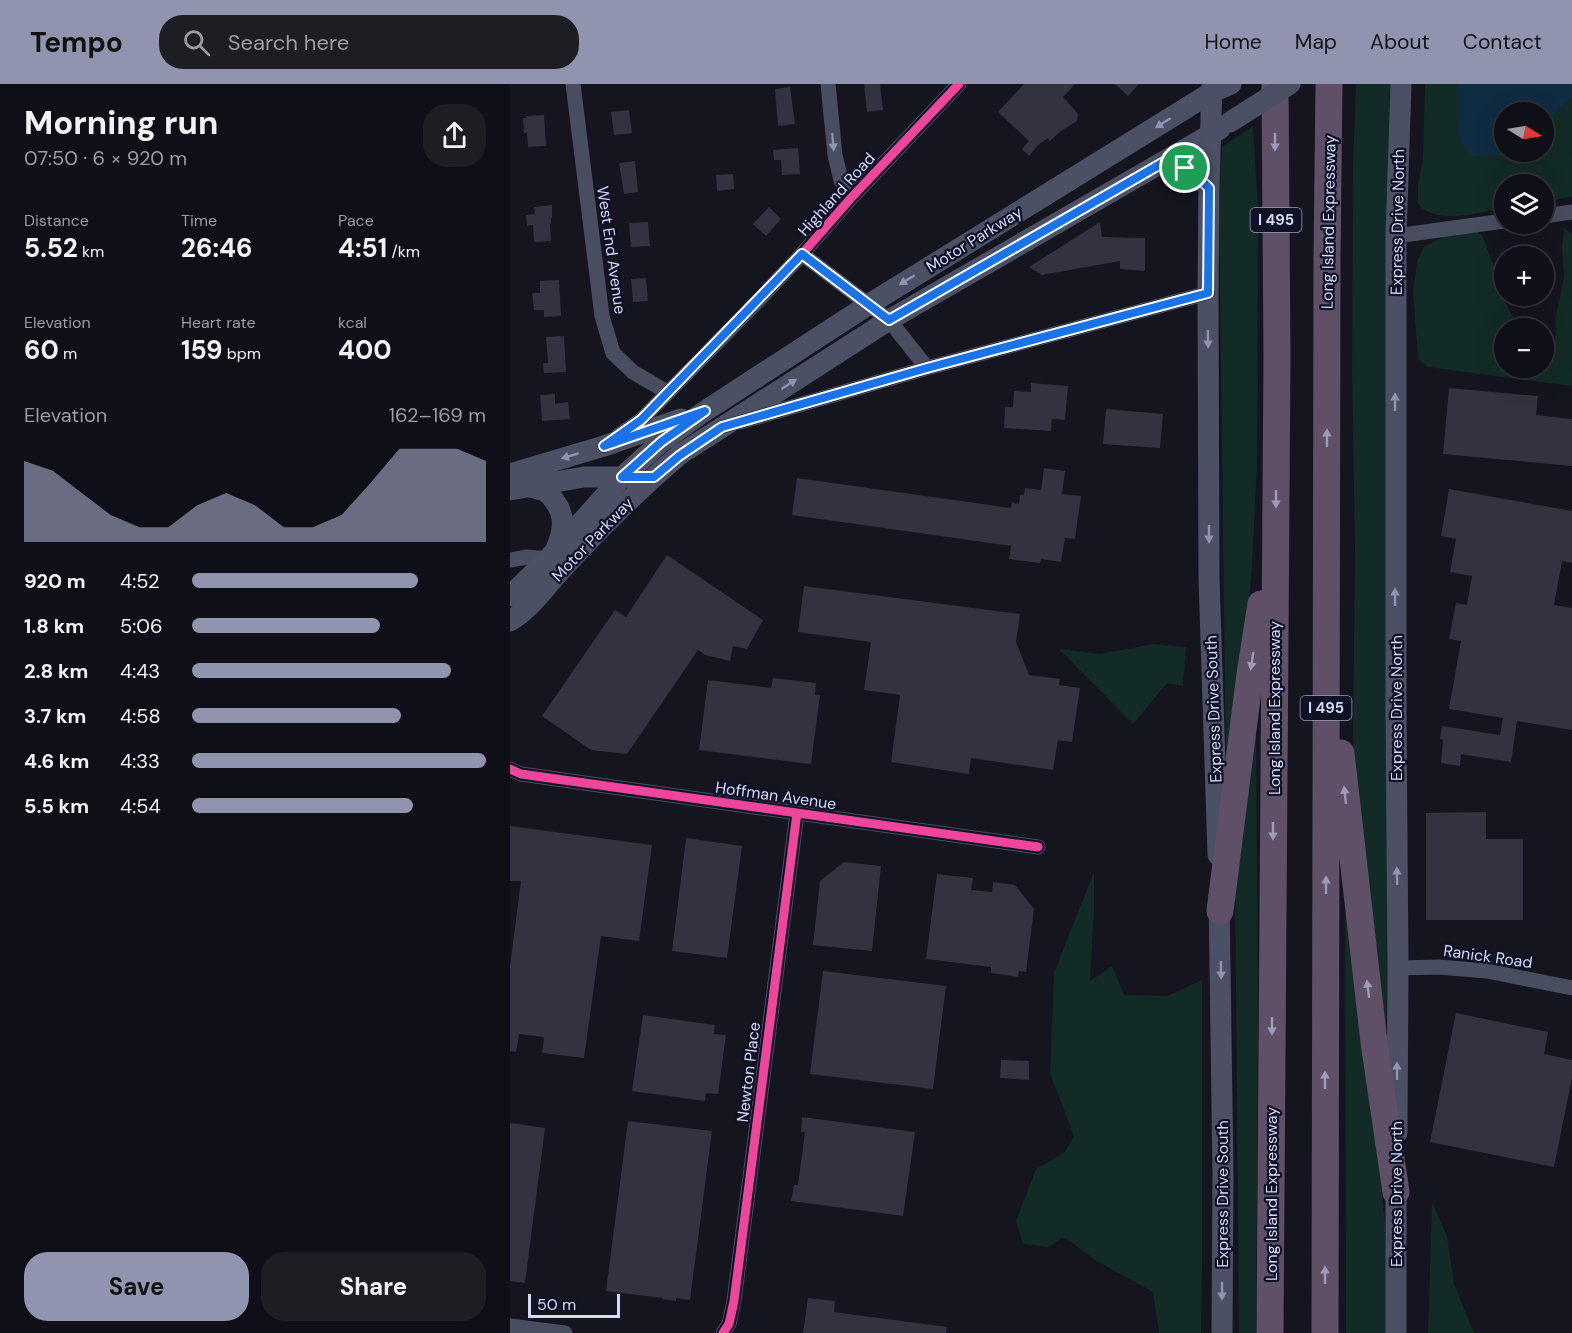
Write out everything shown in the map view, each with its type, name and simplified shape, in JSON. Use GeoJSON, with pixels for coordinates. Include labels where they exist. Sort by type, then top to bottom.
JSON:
{"type":"FeatureCollection","features":[{"type":"Feature","properties":{"kind":"highway","name":"Long Island Expressway"},"geometry":{"type":"LineString","coordinates":[[1270,1333],[1277,357],[1275,84]]}},
{"type":"Feature","properties":{"kind":"highway","name":"Long Island Expressway"},"geometry":{"type":"LineString","coordinates":[[1325,1333],[1329,84]]}},
{"type":"Feature","properties":{"kind":"highway"},"geometry":{"type":"LineString","coordinates":[[1327,468],[1340,740],[1374,1042],[1396,1192]]}},
{"type":"Feature","properties":{"kind":"highway"},"geometry":{"type":"LineString","coordinates":[[1220,911],[1250,674],[1275,542]]}},
{"type":"Feature","properties":{"kind":"main road","name":"Motor Parkway"},"geometry":{"type":"LineString","coordinates":[[510,621],[521,615],[563,568],[654,477],[679,456],[889,320],[1164,162],[1290,84]]}},
{"type":"Feature","properties":{"kind":"main road","name":"Express Drive North"},"geometry":{"type":"LineString","coordinates":[[1396,1333],[1398,968],[1395,573],[1396,236],[1401,84]]}},
{"type":"Feature","properties":{"kind":"main road","name":"Motor Parkway"},"geometry":{"type":"LineString","coordinates":[[510,596],[552,555],[622,477],[661,442],[868,305],[1218,87]]}},
{"type":"Feature","properties":{"kind":"main road","name":"Express Drive South"},"geometry":{"type":"LineString","coordinates":[[1218,87],[1211,134],[1208,293],[1209,578],[1220,911],[1222,1333]]}},
{"type":"Feature","properties":{"kind":"main road"},"geometry":{"type":"LineString","coordinates":[[1164,162],[1190,170],[1209,188]]}},
{"type":"Feature","properties":{"kind":"main road"},"geometry":{"type":"LineString","coordinates":[[516,483],[604,446],[705,411]]}},
{"type":"Feature","properties":{"kind":"main road"},"geometry":{"type":"LineString","coordinates":[[516,483],[584,477],[654,477]]}},
{"type":"Feature","properties":{"kind":"main road"},"geometry":{"type":"LineString","coordinates":[[516,483],[547,493],[561,511],[562,535],[552,555]]}},
{"type":"Feature","properties":{"kind":"street","name":"West End Avenue"},"geometry":{"type":"LineString","coordinates":[[573,84],[602,316],[613,353],[633,372],[667,392]]}},
{"type":"Feature","properties":{"kind":"street"},"geometry":{"type":"LineString","coordinates":[[828,84],[834,155],[841,180],[851,198]]}},
{"type":"Feature","properties":{"kind":"street","name":"Highland Road"},"geometry":{"type":"LineString","coordinates":[[604,446],[641,420],[802,254],[851,198],[959,84]]}},
{"type":"Feature","properties":{"kind":"street"},"geometry":{"type":"LineString","coordinates":[[1554,215],[1572,212]]}},
{"type":"Feature","properties":{"kind":"street"},"geometry":{"type":"LineString","coordinates":[[1396,236],[1494,222]]}},
{"type":"Feature","properties":{"kind":"street"},"geometry":{"type":"LineString","coordinates":[[802,254],[889,320],[927,368]]}},
{"type":"Feature","properties":{"kind":"street"},"geometry":{"type":"LineString","coordinates":[[722,427],[927,368],[1208,293]]}},
{"type":"Feature","properties":{"kind":"street"},"geometry":{"type":"LineString","coordinates":[[510,560],[552,555]]}},
{"type":"Feature","properties":{"kind":"street","name":"Hoffman Avenue"},"geometry":{"type":"LineString","coordinates":[[510,769],[521,774],[1038,847]]}},
{"type":"Feature","properties":{"kind":"street","name":"Newton Place"},"geometry":{"type":"LineString","coordinates":[[723,1333],[729,1324],[734,1301],[797,813]]}},
{"type":"Feature","properties":{"kind":"street","name":"Ranick Road"},"geometry":{"type":"LineString","coordinates":[[1398,968],[1439,967],[1487,971],[1572,988]]}},
{"type":"Feature","properties":{"kind":"street"},"geometry":{"type":"LineString","coordinates":[[510,1326],[565,1333]]}},
{"type":"Feature","properties":{"kind":"green space"},"geometry":{"type":"Polygon","coordinates":[[[1356,84],[1390,84],[1389,892],[1386,1045],[1366,903],[1353,736],[1355,549],[1352,376],[1353,164],[1356,84]]]}},
{"type":"Feature","properties":{"kind":"green space"},"geometry":{"type":"Polygon","coordinates":[[[1425,84],[1572,84],[1572,197],[1554,200],[1554,174],[1494,174],[1494,210],[1447,216],[1426,211],[1418,204],[1418,186],[1423,156],[1425,84]]]}},
{"type":"Feature","properties":{"kind":"green space"},"geometry":{"type":"Polygon","coordinates":[[[1253,126],[1258,209],[1257,463],[1243,671],[1226,774],[1219,205],[1222,147],[1253,126]]]}},
{"type":"Feature","properties":{"kind":"green space"},"geometry":{"type":"Polygon","coordinates":[[[1564,228],[1572,234],[1572,386],[1511,378],[1554,378],[1555,321],[1564,275],[1562,247],[1564,228]]]}},
{"type":"Feature","properties":{"kind":"green space"},"geometry":{"type":"Polygon","coordinates":[[[1474,229],[1482,235],[1494,266],[1494,306],[1507,306],[1514,318],[1494,318],[1494,376],[1428,367],[1418,359],[1413,291],[1418,259],[1424,247],[1453,232],[1474,229]]]}},
{"type":"Feature","properties":{"kind":"green space"},"geometry":{"type":"Polygon","coordinates":[[[1154,644],[1186,647],[1183,686],[1167,683],[1133,724],[1059,649],[1100,654],[1154,644]]]}},
{"type":"Feature","properties":{"kind":"green space"},"geometry":{"type":"Polygon","coordinates":[[[1251,733],[1256,734],[1258,1010],[1256,1333],[1239,1333],[1235,872],[1251,733]]]}},
{"type":"Feature","properties":{"kind":"green space"},"geometry":{"type":"Polygon","coordinates":[[[1345,865],[1349,865],[1385,1225],[1388,1333],[1346,1333],[1345,865]]]}},
{"type":"Feature","properties":{"kind":"green space"},"geometry":{"type":"Polygon","coordinates":[[[1094,872],[1090,981],[1112,966],[1124,995],[1168,996],[1202,980],[1201,1333],[1159,1333],[1153,1292],[1095,1260],[1068,1240],[1062,1238],[1048,1247],[1023,1244],[1016,1221],[1036,1169],[1065,1152],[1074,1136],[1050,1073],[1054,973],[1094,872]]]}},
{"type":"Feature","properties":{"kind":"green space"},"geometry":{"type":"Polygon","coordinates":[[[1432,1202],[1447,1236],[1454,1284],[1474,1333],[1428,1333],[1432,1202]]]}},
{"type":"Feature","properties":{"kind":"water"},"geometry":{"type":"Polygon","coordinates":[[[1457,84],[1572,84],[1572,98],[1554,114],[1554,102],[1494,102],[1494,156],[1473,157],[1462,145],[1457,126],[1457,84]]]}},
{"type":"Feature","properties":{"kind":"building"},"geometry":{"type":"Polygon","coordinates":[[[864,84],[880,84],[883,110],[867,112],[864,84]]]}},
{"type":"Feature","properties":{"kind":"building"},"geometry":{"type":"Polygon","coordinates":[[[1024,84],[1075,84],[1063,97],[1078,114],[1077,121],[1050,141],[1048,138],[1038,145],[1029,156],[1022,149],[1029,141],[998,112],[1024,84]]]}},
{"type":"Feature","properties":{"kind":"building"},"geometry":{"type":"Polygon","coordinates":[[[1115,84],[1139,84],[1128,96],[1115,84]]]}},
{"type":"Feature","properties":{"kind":"building"},"geometry":{"type":"Polygon","coordinates":[[[790,87],[795,124],[778,126],[775,89],[790,87]]]}},
{"type":"Feature","properties":{"kind":"building"},"geometry":{"type":"Polygon","coordinates":[[[629,110],[632,133],[614,135],[611,112],[629,110]]]}},
{"type":"Feature","properties":{"kind":"building"},"geometry":{"type":"Polygon","coordinates":[[[544,115],[546,146],[528,147],[523,118],[544,115]]]}},
{"type":"Feature","properties":{"kind":"building"},"geometry":{"type":"Polygon","coordinates":[[[798,148],[800,174],[782,175],[781,160],[774,160],[773,150],[798,148]]]}},
{"type":"Feature","properties":{"kind":"building"},"geometry":{"type":"Polygon","coordinates":[[[635,161],[638,192],[624,194],[619,163],[635,161]]]}},
{"type":"Feature","properties":{"kind":"building"},"geometry":{"type":"Polygon","coordinates":[[[733,174],[734,189],[717,191],[716,175],[733,174]]]}},
{"type":"Feature","properties":{"kind":"building"},"geometry":{"type":"Polygon","coordinates":[[[552,205],[551,241],[534,242],[533,225],[527,226],[526,215],[535,214],[534,207],[552,205]]]}},
{"type":"Feature","properties":{"kind":"building"},"geometry":{"type":"Polygon","coordinates":[[[769,207],[781,219],[766,236],[753,224],[769,207]]]}},
{"type":"Feature","properties":{"kind":"building"},"geometry":{"type":"Polygon","coordinates":[[[648,222],[650,246],[631,247],[629,223],[648,222]]]}},
{"type":"Feature","properties":{"kind":"building"},"geometry":{"type":"Polygon","coordinates":[[[1100,222],[1102,237],[1145,238],[1145,271],[1120,269],[1120,261],[1042,275],[1029,267],[1100,222]]]}},
{"type":"Feature","properties":{"kind":"building"},"geometry":{"type":"Polygon","coordinates":[[[646,278],[648,301],[633,302],[631,279],[646,278]]]}},
{"type":"Feature","properties":{"kind":"building"},"geometry":{"type":"Polygon","coordinates":[[[559,280],[561,316],[544,317],[544,310],[534,310],[532,293],[540,293],[540,281],[559,280]]]}},
{"type":"Feature","properties":{"kind":"building"},"geometry":{"type":"Polygon","coordinates":[[[564,336],[566,372],[544,373],[543,363],[548,363],[546,337],[564,336]]]}},
{"type":"Feature","properties":{"kind":"building"},"geometry":{"type":"Polygon","coordinates":[[[1031,383],[1068,386],[1065,420],[1052,419],[1051,431],[1004,428],[1005,407],[1013,407],[1014,391],[1031,392],[1031,383]]]}},
{"type":"Feature","properties":{"kind":"building"},"geometry":{"type":"Polygon","coordinates":[[[1449,388],[1538,396],[1536,415],[1572,419],[1572,466],[1443,454],[1449,388]]]}},
{"type":"Feature","properties":{"kind":"building"},"geometry":{"type":"Polygon","coordinates":[[[555,394],[555,404],[568,402],[570,419],[542,421],[540,395],[555,394]]]}},
{"type":"Feature","properties":{"kind":"building"},"geometry":{"type":"Polygon","coordinates":[[[1106,409],[1163,414],[1160,448],[1103,444],[1106,409]]]}},
{"type":"Feature","properties":{"kind":"building"},"geometry":{"type":"Polygon","coordinates":[[[1044,468],[1065,471],[1062,494],[1081,496],[1075,539],[1065,538],[1061,562],[1041,559],[1040,563],[1009,559],[1011,546],[792,515],[797,478],[1011,508],[1012,503],[1019,504],[1020,495],[1024,495],[1025,488],[1041,490],[1044,468]]]}},
{"type":"Feature","properties":{"kind":"building"},"geometry":{"type":"Polygon","coordinates":[[[1449,489],[1572,511],[1572,563],[1562,561],[1554,605],[1572,608],[1572,730],[1517,721],[1511,762],[1461,754],[1460,766],[1441,763],[1442,726],[1500,735],[1503,718],[1449,709],[1461,641],[1449,639],[1456,603],[1467,605],[1472,576],[1450,572],[1456,539],[1441,536],[1449,489]]]}},
{"type":"Feature","properties":{"kind":"building"},"geometry":{"type":"Polygon","coordinates":[[[667,555],[763,620],[747,649],[733,646],[730,661],[705,655],[698,650],[627,754],[591,750],[542,716],[615,610],[626,617],[667,555]]]}},
{"type":"Feature","properties":{"kind":"building"},"geometry":{"type":"Polygon","coordinates":[[[804,586],[1020,614],[1016,642],[1029,675],[1060,679],[1059,685],[1080,688],[1072,742],[1058,740],[1053,770],[971,758],[969,774],[891,762],[900,695],[864,690],[871,642],[798,632],[804,586]]]}},
{"type":"Feature","properties":{"kind":"building"},"geometry":{"type":"Polygon","coordinates":[[[773,678],[816,683],[815,695],[820,695],[811,764],[699,750],[708,680],[771,688],[773,678]]]}},
{"type":"Feature","properties":{"kind":"building"},"geometry":{"type":"Polygon","coordinates":[[[1486,812],[1486,839],[1523,839],[1523,920],[1426,920],[1426,813],[1486,812]]]}},
{"type":"Feature","properties":{"kind":"building"},"geometry":{"type":"Polygon","coordinates":[[[510,826],[652,845],[639,941],[601,936],[584,1058],[542,1053],[544,1037],[519,1034],[516,1052],[510,1051],[510,966],[521,881],[510,881],[510,826]]]}},
{"type":"Feature","properties":{"kind":"building"},"geometry":{"type":"Polygon","coordinates":[[[686,838],[742,846],[727,958],[672,951],[686,838]]]}},
{"type":"Feature","properties":{"kind":"building"},"geometry":{"type":"Polygon","coordinates":[[[844,862],[881,866],[872,951],[813,945],[820,881],[844,862]]]}},
{"type":"Feature","properties":{"kind":"building"},"geometry":{"type":"Polygon","coordinates":[[[937,874],[973,878],[971,890],[992,892],[993,882],[1015,885],[1034,909],[1026,972],[1019,971],[1018,977],[991,973],[991,967],[926,959],[937,874]]]}},
{"type":"Feature","properties":{"kind":"building"},"geometry":{"type":"Polygon","coordinates":[[[823,971],[946,986],[933,1089],[810,1074],[823,971]]]}},
{"type":"Feature","properties":{"kind":"building"},"geometry":{"type":"Polygon","coordinates":[[[1456,1013],[1548,1032],[1544,1054],[1572,1060],[1572,1078],[1554,1167],[1430,1142],[1456,1013]]]}},
{"type":"Feature","properties":{"kind":"building"},"geometry":{"type":"Polygon","coordinates":[[[643,1015],[715,1025],[714,1034],[726,1035],[718,1094],[706,1093],[705,1101],[632,1091],[643,1015]]]}},
{"type":"Feature","properties":{"kind":"building"},"geometry":{"type":"Polygon","coordinates":[[[1001,1060],[1029,1061],[1029,1080],[1000,1078],[1001,1060]]]}},
{"type":"Feature","properties":{"kind":"building"},"geometry":{"type":"Polygon","coordinates":[[[802,1117],[915,1132],[903,1216],[791,1201],[794,1185],[798,1185],[805,1132],[801,1132],[802,1117]]]}},
{"type":"Feature","properties":{"kind":"building"},"geometry":{"type":"Polygon","coordinates":[[[628,1121],[712,1131],[690,1300],[676,1298],[676,1301],[606,1291],[628,1121]]]}},
{"type":"Feature","properties":{"kind":"building"},"geometry":{"type":"Polygon","coordinates":[[[510,1123],[545,1128],[525,1283],[510,1281],[510,1123]]]}},
{"type":"Feature","properties":{"kind":"building"},"geometry":{"type":"Polygon","coordinates":[[[808,1298],[835,1301],[834,1312],[947,1327],[946,1333],[803,1333],[808,1298]]]}},
{"type":"Feature","properties":{"kind":"cycle path"},"geometry":{"type":"LineString","coordinates":[[604,446],[641,420],[802,254],[851,198],[959,84]]}},
{"type":"Feature","properties":{"kind":"cycle path"},"geometry":{"type":"LineString","coordinates":[[722,427],[927,368],[1208,293]]}},
{"type":"Feature","properties":{"kind":"cycle path"},"geometry":{"type":"LineString","coordinates":[[510,769],[521,774],[1038,847]]}},
{"type":"Feature","properties":{"kind":"cycle path"},"geometry":{"type":"LineString","coordinates":[[723,1333],[729,1324],[734,1301],[797,813]]}},
{"type":"Feature","properties":{"kind":"route"},"geometry":{"type":"LineString","coordinates":[[1164,162],[1185,168],[1209,188],[1208,293],[927,368],[722,427],[679,456],[654,477],[622,477],[661,442],[705,411],[604,446],[641,420],[802,254],[889,320],[1164,162]]}}]}
